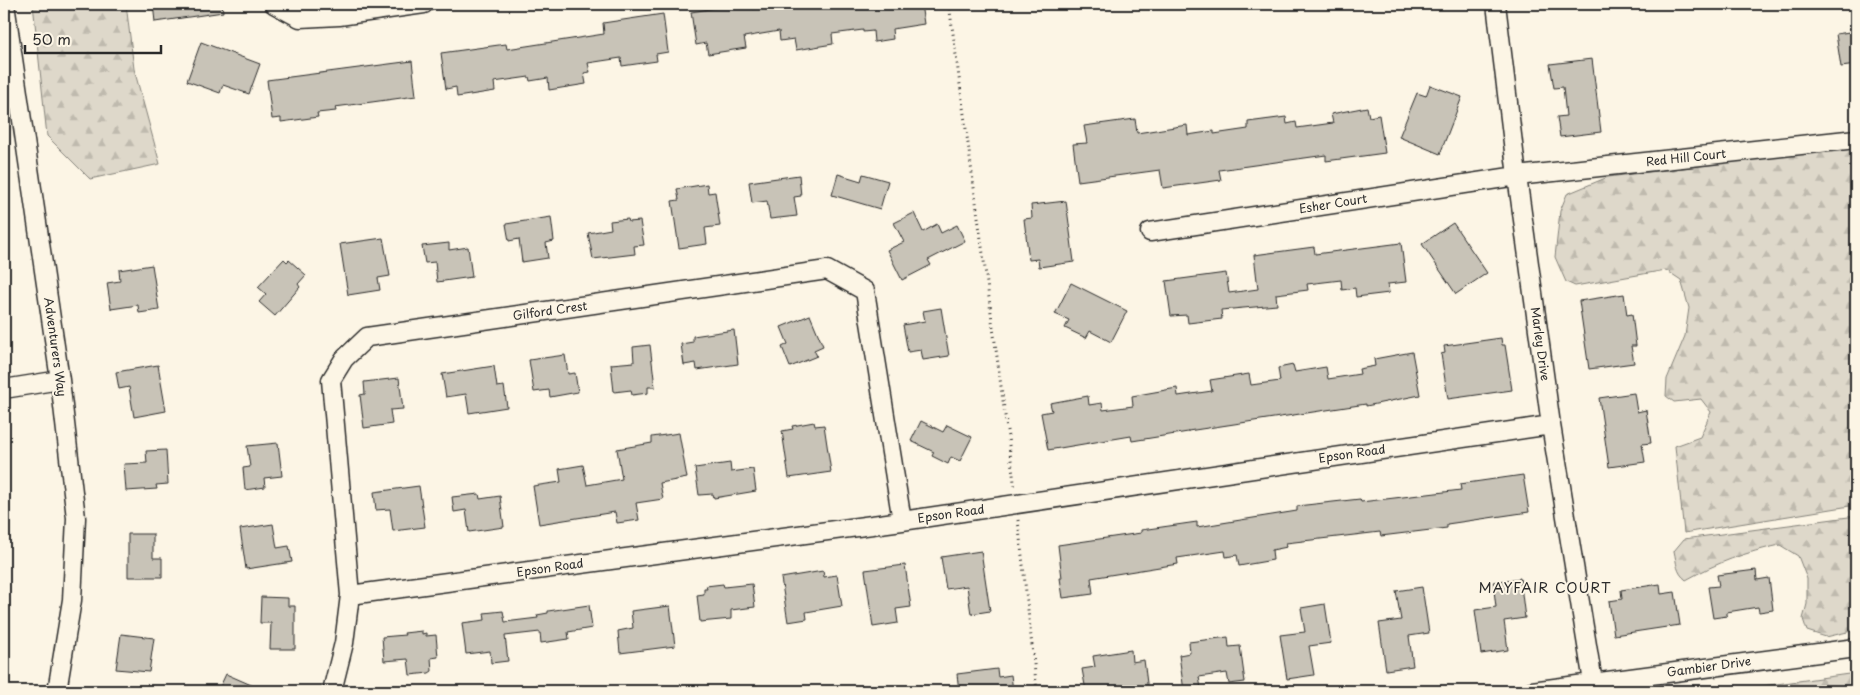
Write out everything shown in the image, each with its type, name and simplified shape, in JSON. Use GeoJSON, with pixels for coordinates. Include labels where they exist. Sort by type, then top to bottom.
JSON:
{"type":"FeatureCollection","features":[{"type":"Feature","properties":{"kind":"street","name":"Adventurers Way"},"geometry":{"type":"LineString","coordinates":[[6,4],[8,52],[60,380],[76,518],[72,600],[57,691]]}},
{"type":"Feature","properties":{"kind":"street"},"geometry":{"type":"LineString","coordinates":[[274,4],[300,18],[339,16],[424,4]]}},
{"type":"Feature","properties":{"kind":"street","name":"Marley Drive"},"geometry":{"type":"LineString","coordinates":[[1496,4],[1551,425],[1593,682]]}},
{"type":"Feature","properties":{"kind":"street","name":"Red Hill Court"},"geometry":{"type":"LineString","coordinates":[[1517,176],[1856,139]]}},
{"type":"Feature","properties":{"kind":"street","name":"Esher Court"},"geometry":{"type":"LineString","coordinates":[[1150,232],[1517,176]]}},
{"type":"Feature","properties":{"kind":"street","name":"Gilford Crest"},"geometry":{"type":"LineString","coordinates":[[332,691],[344,643],[350,595],[330,380],[344,359],[367,337],[827,270],[865,291],[902,521]]}},
{"type":"Feature","properties":{"kind":"street"},"geometry":{"type":"LineString","coordinates":[[4,389],[60,380]]}},
{"type":"Feature","properties":{"kind":"street","name":"Epson Road"},"geometry":{"type":"LineString","coordinates":[[350,595],[902,521],[1551,425]]}},
{"type":"Feature","properties":{"kind":"street","name":"Gambier Drive"},"geometry":{"type":"LineString","coordinates":[[1532,691],[1856,648]]}},
{"type":"Feature","properties":{"kind":"path"},"geometry":{"type":"LineString","coordinates":[[949,4],[1017,504],[1037,691]]}},
{"type":"Feature","properties":{"kind":"green space"},"geometry":{"type":"Polygon","coordinates":[[[33,4],[126,4],[134,69],[160,164],[90,179],[47,136],[33,4]]]}},
{"type":"Feature","properties":{"kind":"green space"},"geometry":{"type":"Polygon","coordinates":[[[1856,147],[1856,505],[1684,533],[1675,446],[1700,437],[1711,412],[1701,399],[1674,402],[1666,396],[1667,379],[1685,336],[1689,308],[1681,280],[1666,270],[1575,286],[1566,282],[1555,257],[1560,211],[1567,194],[1608,177],[1856,147]]]}},
{"type":"Feature","properties":{"kind":"green space"},"geometry":{"type":"Polygon","coordinates":[[[1856,516],[1856,630],[1826,637],[1807,631],[1803,619],[1807,604],[1807,579],[1798,556],[1780,545],[1731,559],[1686,580],[1680,574],[1677,567],[1674,551],[1684,539],[1856,516]]]}},
{"type":"Feature","properties":{"kind":"green space"},"geometry":{"type":"Polygon","coordinates":[[[1856,673],[1856,691],[1733,691],[1748,688],[1856,673]]]}},
{"type":"Feature","properties":{"kind":"building"},"geometry":{"type":"Polygon","coordinates":[[[153,4],[222,4],[223,12],[155,22],[153,4]]]}},
{"type":"Feature","properties":{"kind":"building"},"geometry":{"type":"Polygon","coordinates":[[[740,4],[752,4],[753,9],[795,4],[921,4],[924,24],[892,29],[893,39],[874,42],[873,31],[863,32],[863,30],[832,34],[833,44],[796,50],[794,39],[780,41],[779,31],[744,37],[746,48],[708,54],[706,43],[696,45],[691,12],[740,4]]]}},
{"type":"Feature","properties":{"kind":"building"},"geometry":{"type":"Polygon","coordinates":[[[663,14],[668,52],[656,54],[657,61],[622,66],[621,58],[588,63],[590,72],[584,73],[586,84],[549,90],[548,78],[530,81],[529,77],[494,82],[495,91],[457,97],[456,87],[446,89],[441,53],[506,44],[507,49],[604,34],[603,23],[663,14]]]}},
{"type":"Feature","properties":{"kind":"building"},"geometry":{"type":"Polygon","coordinates":[[[1856,31],[1856,65],[1841,67],[1836,34],[1856,31]]]}},
{"type":"Feature","properties":{"kind":"building"},"geometry":{"type":"Polygon","coordinates":[[[201,42],[260,64],[249,94],[223,85],[220,93],[187,81],[201,42]]]}},
{"type":"Feature","properties":{"kind":"building"},"geometry":{"type":"Polygon","coordinates":[[[1592,59],[1601,132],[1560,137],[1557,117],[1566,116],[1563,87],[1554,88],[1550,64],[1592,59]]]}},
{"type":"Feature","properties":{"kind":"building"},"geometry":{"type":"Polygon","coordinates":[[[412,61],[416,96],[335,107],[336,111],[317,113],[318,117],[281,122],[281,118],[272,119],[267,80],[412,61]]]}},
{"type":"Feature","properties":{"kind":"building"},"geometry":{"type":"Polygon","coordinates":[[[1430,85],[1462,97],[1440,154],[1399,137],[1417,93],[1426,96],[1430,85]]]}},
{"type":"Feature","properties":{"kind":"building"},"geometry":{"type":"Polygon","coordinates":[[[1367,107],[1369,117],[1379,115],[1385,153],[1326,161],[1326,155],[1219,170],[1221,180],[1163,188],[1160,170],[1078,181],[1073,144],[1087,143],[1084,126],[1135,119],[1137,133],[1187,125],[1188,135],[1214,131],[1214,134],[1248,129],[1248,122],[1286,117],[1287,124],[1296,122],[1297,128],[1333,123],[1331,114],[1367,107]]]}},
{"type":"Feature","properties":{"kind":"building"},"geometry":{"type":"Polygon","coordinates":[[[838,174],[861,181],[863,174],[888,181],[880,209],[832,195],[838,174]]]}},
{"type":"Feature","properties":{"kind":"building"},"geometry":{"type":"Polygon","coordinates":[[[799,175],[801,196],[794,197],[797,216],[770,219],[767,201],[752,203],[749,182],[799,175]]]}},
{"type":"Feature","properties":{"kind":"building"},"geometry":{"type":"Polygon","coordinates":[[[707,184],[708,193],[715,192],[720,226],[705,228],[707,244],[679,248],[672,201],[679,200],[677,189],[707,184]]]}},
{"type":"Feature","properties":{"kind":"building"},"geometry":{"type":"Polygon","coordinates":[[[1066,201],[1074,262],[1039,267],[1038,259],[1029,260],[1024,219],[1032,218],[1031,205],[1066,201]]]}},
{"type":"Feature","properties":{"kind":"building"},"geometry":{"type":"Polygon","coordinates":[[[914,213],[923,232],[937,224],[941,233],[957,225],[965,241],[928,260],[931,265],[902,280],[887,250],[904,242],[894,223],[914,213]]]}},
{"type":"Feature","properties":{"kind":"building"},"geometry":{"type":"Polygon","coordinates":[[[551,217],[554,241],[546,243],[548,258],[522,262],[519,239],[509,241],[506,224],[551,217]]]}},
{"type":"Feature","properties":{"kind":"building"},"geometry":{"type":"Polygon","coordinates":[[[628,219],[629,222],[640,221],[644,245],[634,246],[635,254],[593,259],[588,233],[611,229],[610,221],[628,219]]]}},
{"type":"Feature","properties":{"kind":"building"},"geometry":{"type":"Polygon","coordinates":[[[1453,223],[1487,273],[1456,294],[1422,244],[1453,223]]]}},
{"type":"Feature","properties":{"kind":"building"},"geometry":{"type":"Polygon","coordinates":[[[383,238],[390,276],[378,278],[380,290],[348,295],[340,244],[383,238]]]}},
{"type":"Feature","properties":{"kind":"building"},"geometry":{"type":"Polygon","coordinates":[[[449,243],[449,250],[468,247],[472,277],[437,282],[435,262],[425,263],[422,246],[449,243]]]}},
{"type":"Feature","properties":{"kind":"building"},"geometry":{"type":"Polygon","coordinates":[[[1401,243],[1406,282],[1388,284],[1389,293],[1356,297],[1355,288],[1342,290],[1341,280],[1307,284],[1308,290],[1276,294],[1277,305],[1221,310],[1222,319],[1188,323],[1187,315],[1171,316],[1166,281],[1226,273],[1229,293],[1258,289],[1254,255],[1314,247],[1315,254],[1401,243]]]}},
{"type":"Feature","properties":{"kind":"building"},"geometry":{"type":"Polygon","coordinates":[[[284,259],[287,262],[289,260],[306,275],[298,284],[300,287],[275,316],[259,302],[266,294],[258,287],[284,259]]]}},
{"type":"Feature","properties":{"kind":"building"},"geometry":{"type":"Polygon","coordinates":[[[152,265],[159,310],[139,313],[138,305],[111,309],[107,283],[120,281],[119,270],[152,265]]]}},
{"type":"Feature","properties":{"kind":"building"},"geometry":{"type":"Polygon","coordinates":[[[1071,283],[1127,311],[1111,342],[1090,331],[1086,338],[1065,328],[1069,320],[1055,314],[1071,283]]]}},
{"type":"Feature","properties":{"kind":"building"},"geometry":{"type":"Polygon","coordinates":[[[1624,294],[1627,315],[1632,314],[1636,346],[1631,346],[1634,363],[1589,369],[1579,301],[1624,294]]]}},
{"type":"Feature","properties":{"kind":"building"},"geometry":{"type":"Polygon","coordinates":[[[941,308],[949,356],[923,360],[921,350],[908,352],[903,325],[925,321],[923,311],[941,308]]]}},
{"type":"Feature","properties":{"kind":"building"},"geometry":{"type":"Polygon","coordinates":[[[810,315],[823,346],[814,350],[817,356],[790,367],[782,347],[788,344],[781,327],[810,315]]]}},
{"type":"Feature","properties":{"kind":"building"},"geometry":{"type":"Polygon","coordinates":[[[734,330],[738,364],[697,370],[696,363],[684,365],[681,344],[693,342],[693,336],[734,330]]]}},
{"type":"Feature","properties":{"kind":"building"},"geometry":{"type":"Polygon","coordinates":[[[1501,338],[1502,345],[1505,345],[1512,390],[1448,399],[1441,354],[1445,353],[1444,346],[1501,338]]]}},
{"type":"Feature","properties":{"kind":"building"},"geometry":{"type":"Polygon","coordinates":[[[650,345],[655,387],[648,387],[648,393],[632,395],[631,390],[614,392],[611,364],[634,362],[633,347],[650,345]]]}},
{"type":"Feature","properties":{"kind":"building"},"geometry":{"type":"Polygon","coordinates":[[[1412,352],[1420,395],[1366,406],[1366,404],[1132,441],[1131,436],[1048,450],[1041,413],[1052,411],[1050,403],[1088,396],[1089,405],[1102,403],[1103,410],[1133,406],[1132,396],[1177,388],[1178,396],[1212,391],[1210,380],[1249,374],[1251,385],[1280,381],[1278,368],[1293,365],[1295,372],[1326,367],[1328,379],[1360,374],[1359,369],[1375,366],[1374,359],[1412,352]]]}},
{"type":"Feature","properties":{"kind":"building"},"geometry":{"type":"Polygon","coordinates":[[[565,355],[568,374],[575,373],[578,392],[550,397],[549,390],[534,392],[529,360],[565,355]]]}},
{"type":"Feature","properties":{"kind":"building"},"geometry":{"type":"Polygon","coordinates":[[[158,365],[166,411],[134,417],[129,387],[119,389],[116,372],[158,365]]]}},
{"type":"Feature","properties":{"kind":"building"},"geometry":{"type":"Polygon","coordinates":[[[494,366],[497,387],[504,386],[507,407],[469,413],[466,394],[446,397],[442,374],[494,366]]]}},
{"type":"Feature","properties":{"kind":"building"},"geometry":{"type":"Polygon","coordinates":[[[399,378],[403,409],[390,410],[392,424],[364,428],[360,395],[365,394],[364,382],[399,378]]]}},
{"type":"Feature","properties":{"kind":"building"},"geometry":{"type":"Polygon","coordinates":[[[1634,393],[1637,412],[1646,410],[1651,443],[1642,444],[1645,462],[1609,467],[1599,398],[1634,393]]]}},
{"type":"Feature","properties":{"kind":"building"},"geometry":{"type":"Polygon","coordinates":[[[921,421],[943,432],[947,425],[972,437],[960,461],[951,457],[948,464],[932,456],[934,452],[911,441],[921,421]]]}},
{"type":"Feature","properties":{"kind":"building"},"geometry":{"type":"Polygon","coordinates":[[[814,422],[815,426],[824,425],[831,472],[789,478],[782,431],[793,429],[792,426],[814,422]]]}},
{"type":"Feature","properties":{"kind":"building"},"geometry":{"type":"Polygon","coordinates":[[[679,433],[687,478],[660,483],[663,499],[636,503],[639,520],[617,523],[615,512],[539,524],[533,486],[561,482],[559,469],[583,465],[587,485],[622,479],[617,449],[652,443],[652,437],[679,433]]]}},
{"type":"Feature","properties":{"kind":"building"},"geometry":{"type":"Polygon","coordinates":[[[278,443],[282,476],[264,478],[265,487],[245,490],[243,468],[250,467],[247,446],[278,443]]]}},
{"type":"Feature","properties":{"kind":"building"},"geometry":{"type":"Polygon","coordinates":[[[166,450],[168,484],[156,485],[157,489],[126,491],[124,464],[147,463],[146,451],[166,450]]]}},
{"type":"Feature","properties":{"kind":"building"},"geometry":{"type":"Polygon","coordinates":[[[730,463],[731,472],[753,469],[756,491],[714,498],[713,494],[699,495],[695,468],[730,463]]]}},
{"type":"Feature","properties":{"kind":"building"},"geometry":{"type":"Polygon","coordinates":[[[1523,475],[1529,512],[1447,524],[1447,528],[1381,536],[1380,532],[1286,543],[1287,547],[1272,550],[1273,560],[1239,566],[1237,555],[1226,557],[1225,551],[1177,558],[1178,564],[1091,578],[1093,594],[1063,598],[1058,545],[1141,533],[1141,530],[1197,522],[1197,527],[1297,511],[1297,506],[1360,499],[1361,502],[1461,490],[1460,484],[1523,475]]]}},
{"type":"Feature","properties":{"kind":"building"},"geometry":{"type":"Polygon","coordinates":[[[419,486],[425,527],[393,531],[390,509],[376,510],[374,492],[419,486]]]}},
{"type":"Feature","properties":{"kind":"building"},"geometry":{"type":"Polygon","coordinates":[[[479,494],[480,499],[500,496],[504,527],[469,532],[466,510],[454,512],[452,497],[479,494]]]}},
{"type":"Feature","properties":{"kind":"building"},"geometry":{"type":"Polygon","coordinates":[[[273,524],[277,548],[289,546],[292,562],[246,569],[240,529],[273,524]]]}},
{"type":"Feature","properties":{"kind":"building"},"geometry":{"type":"Polygon","coordinates":[[[128,534],[153,534],[153,558],[162,558],[162,577],[128,577],[128,534]]]}},
{"type":"Feature","properties":{"kind":"building"},"geometry":{"type":"Polygon","coordinates":[[[981,551],[990,611],[971,614],[967,586],[946,589],[941,557],[981,551]]]}},
{"type":"Feature","properties":{"kind":"building"},"geometry":{"type":"Polygon","coordinates":[[[905,565],[911,607],[896,609],[898,623],[873,627],[865,570],[905,565]]]}},
{"type":"Feature","properties":{"kind":"building"},"geometry":{"type":"Polygon","coordinates":[[[1756,570],[1757,580],[1769,578],[1773,610],[1759,612],[1758,607],[1727,612],[1727,616],[1713,618],[1708,587],[1719,586],[1717,575],[1756,570]]]}},
{"type":"Feature","properties":{"kind":"building"},"geometry":{"type":"Polygon","coordinates":[[[823,571],[824,577],[837,575],[842,606],[806,612],[807,619],[788,622],[781,578],[823,571]]]}},
{"type":"Feature","properties":{"kind":"building"},"geometry":{"type":"Polygon","coordinates":[[[1520,578],[1525,618],[1504,621],[1508,650],[1481,654],[1475,610],[1496,607],[1493,582],[1520,578]]]}},
{"type":"Feature","properties":{"kind":"building"},"geometry":{"type":"Polygon","coordinates":[[[723,584],[724,587],[752,584],[755,607],[731,610],[731,619],[700,622],[697,595],[704,594],[704,589],[707,589],[706,586],[723,584]]]}},
{"type":"Feature","properties":{"kind":"building"},"geometry":{"type":"Polygon","coordinates":[[[1660,584],[1661,594],[1675,592],[1680,625],[1614,635],[1609,601],[1622,599],[1621,590],[1660,584]]]}},
{"type":"Feature","properties":{"kind":"building"},"geometry":{"type":"Polygon","coordinates":[[[1422,587],[1429,633],[1409,636],[1413,666],[1386,670],[1379,623],[1401,620],[1396,591],[1422,587]]]}},
{"type":"Feature","properties":{"kind":"building"},"geometry":{"type":"Polygon","coordinates":[[[261,597],[288,598],[288,606],[295,606],[295,649],[270,649],[271,623],[260,623],[261,597]]]}},
{"type":"Feature","properties":{"kind":"building"},"geometry":{"type":"Polygon","coordinates":[[[1325,604],[1331,643],[1309,646],[1314,675],[1287,679],[1280,635],[1305,632],[1301,608],[1325,604]]]}},
{"type":"Feature","properties":{"kind":"building"},"geometry":{"type":"Polygon","coordinates":[[[589,605],[592,628],[568,632],[569,639],[541,643],[540,632],[505,636],[508,661],[491,663],[490,651],[466,654],[462,623],[485,620],[484,613],[503,611],[505,622],[538,618],[537,615],[548,613],[548,611],[589,605]]]}},
{"type":"Feature","properties":{"kind":"building"},"geometry":{"type":"Polygon","coordinates":[[[670,606],[675,646],[620,653],[618,631],[633,628],[631,611],[670,606]]]}},
{"type":"Feature","properties":{"kind":"building"},"geometry":{"type":"Polygon","coordinates":[[[422,631],[422,634],[426,633],[426,636],[436,635],[438,657],[431,658],[432,671],[410,675],[408,659],[384,661],[382,637],[422,631]]]}},
{"type":"Feature","properties":{"kind":"building"},"geometry":{"type":"Polygon","coordinates":[[[121,634],[154,638],[149,672],[116,669],[121,634]]]}},
{"type":"Feature","properties":{"kind":"building"},"geometry":{"type":"Polygon","coordinates":[[[1228,637],[1229,647],[1240,646],[1245,682],[1229,684],[1227,673],[1199,677],[1201,688],[1184,691],[1179,655],[1190,653],[1189,642],[1228,637]]]}},
{"type":"Feature","properties":{"kind":"building"},"geometry":{"type":"Polygon","coordinates":[[[1131,650],[1132,662],[1144,660],[1148,691],[1132,691],[1131,685],[1102,691],[1086,691],[1082,669],[1095,667],[1093,656],[1131,650]]]}},
{"type":"Feature","properties":{"kind":"building"},"geometry":{"type":"Polygon","coordinates":[[[997,669],[998,677],[1011,675],[1013,691],[959,691],[957,674],[997,669]]]}},
{"type":"Feature","properties":{"kind":"building"},"geometry":{"type":"Polygon","coordinates":[[[226,674],[265,691],[218,691],[226,674]]]}},
{"type":"Feature","properties":{"kind":"district","name":"MAYFAIR COURT"},"geometry":{"type":"Point","coordinates":[1545,588]}}]}
